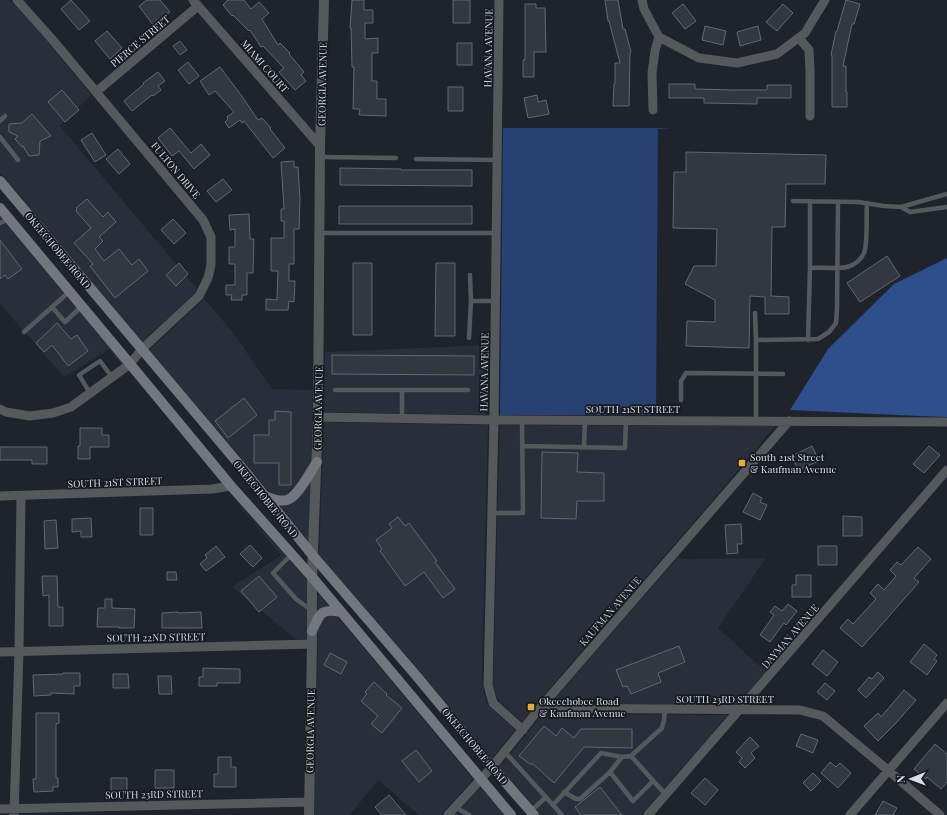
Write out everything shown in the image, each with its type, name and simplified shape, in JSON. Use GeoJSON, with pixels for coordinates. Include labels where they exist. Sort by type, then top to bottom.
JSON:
{"type":"FeatureCollection","features":[{"type":"Feature","properties":{"kind":"main road","name":"OKEECHOBEE ROAD"},"geometry":{"type":"LineString","coordinates":[[0,181],[265,496],[314,557],[414,673],[492,767],[533,813]]}},
{"type":"Feature","properties":{"kind":"main road","name":"OKEECHOBEE ROAD"},"geometry":{"type":"LineString","coordinates":[[0,208],[5,221],[82,306],[231,486],[312,577],[511,815]]}},
{"type":"Feature","properties":{"kind":"main road"},"geometry":{"type":"LineString","coordinates":[[265,496],[275,500],[286,500],[293,497],[317,462]]}},
{"type":"Feature","properties":{"kind":"main road"},"geometry":{"type":"LineString","coordinates":[[312,631],[320,616],[325,611],[333,610],[341,612]]}},
{"type":"Feature","properties":{"kind":"street","name":"FULTON DRIVE"},"geometry":{"type":"LineString","coordinates":[[0,409],[6,412],[30,416],[53,414],[71,407],[130,364],[142,349],[199,296],[208,278],[212,265],[212,238],[203,220],[51,38],[17,0]]}},
{"type":"Feature","properties":{"kind":"street","name":"GEORGIA AVENUE"},"geometry":{"type":"LineString","coordinates":[[309,815],[312,577],[314,557],[318,417],[320,146],[324,0]]}},
{"type":"Feature","properties":{"kind":"street","name":"HAVANA AVENUE"},"geometry":{"type":"LineString","coordinates":[[499,0],[496,301],[488,685],[493,703],[523,730]]}},
{"type":"Feature","properties":{"kind":"street"},"geometry":{"type":"LineString","coordinates":[[643,4],[660,37],[699,58],[737,64],[777,54],[806,33],[825,0]]}},
{"type":"Feature","properties":{"kind":"street","name":"PIERCE STREET"},"geometry":{"type":"LineString","coordinates":[[96,92],[195,3]]}},
{"type":"Feature","properties":{"kind":"street","name":"MIAMI COURT"},"geometry":{"type":"LineString","coordinates":[[195,3],[320,146]]}},
{"type":"Feature","properties":{"kind":"street"},"geometry":{"type":"LineString","coordinates":[[653,110],[652,74],[655,51],[660,37]]}},
{"type":"Feature","properties":{"kind":"street"},"geometry":{"type":"LineString","coordinates":[[799,38],[809,50],[810,116]]}},
{"type":"Feature","properties":{"kind":"street","name":"SOUTH 21ST STREET"},"geometry":{"type":"LineString","coordinates":[[318,417],[494,420],[947,422]]}},
{"type":"Feature","properties":{"kind":"street","name":"KAUFMAN AVENUE"},"geometry":{"type":"LineString","coordinates":[[448,815],[492,767],[540,708],[789,421]]}},
{"type":"Feature","properties":{"kind":"street","name":"DAYMAN AVENUE"},"geometry":{"type":"LineString","coordinates":[[648,815],[947,470]]}},
{"type":"Feature","properties":{"kind":"street","name":"SOUTH 21ST STREET"},"geometry":{"type":"LineString","coordinates":[[0,496],[212,489],[231,486]]}},
{"type":"Feature","properties":{"kind":"street"},"geometry":{"type":"LineString","coordinates":[[14,812],[19,651],[21,496]]}},
{"type":"Feature","properties":{"kind":"street","name":"SOUTH 22ND STREET"},"geometry":{"type":"LineString","coordinates":[[0,652],[312,644]]}},
{"type":"Feature","properties":{"kind":"street"},"geometry":{"type":"LineString","coordinates":[[850,815],[947,703]]}},
{"type":"Feature","properties":{"kind":"street","name":"SOUTH 23RD STREET"},"geometry":{"type":"LineString","coordinates":[[540,708],[800,710],[823,716],[940,815]]}},
{"type":"Feature","properties":{"kind":"street","name":"SOUTH 23RD STREET"},"geometry":{"type":"LineString","coordinates":[[0,809],[14,812],[309,802]]}},
{"type":"Feature","properties":{"kind":"lane"},"geometry":{"type":"LineString","coordinates":[[0,120],[5,116]]}},
{"type":"Feature","properties":{"kind":"lane"},"geometry":{"type":"LineString","coordinates":[[0,137],[18,160]]}},
{"type":"Feature","properties":{"kind":"lane"},"geometry":{"type":"LineString","coordinates":[[320,157],[396,158]]}},
{"type":"Feature","properties":{"kind":"lane"},"geometry":{"type":"LineString","coordinates":[[416,159],[497,160]]}},
{"type":"Feature","properties":{"kind":"lane"},"geometry":{"type":"LineString","coordinates":[[901,207],[947,194]]}},
{"type":"Feature","properties":{"kind":"lane"},"geometry":{"type":"LineString","coordinates":[[793,201],[867,203],[901,207],[910,212],[947,207]]}},
{"type":"Feature","properties":{"kind":"lane"},"geometry":{"type":"LineString","coordinates":[[808,340],[810,202]]}},
{"type":"Feature","properties":{"kind":"lane"},"geometry":{"type":"LineString","coordinates":[[756,340],[818,340],[836,323],[838,202]]}},
{"type":"Feature","properties":{"kind":"lane"},"geometry":{"type":"LineString","coordinates":[[810,268],[846,267],[852,265],[860,259],[864,253],[866,245],[867,203]]}},
{"type":"Feature","properties":{"kind":"lane"},"geometry":{"type":"LineString","coordinates":[[320,233],[496,233]]}},
{"type":"Feature","properties":{"kind":"lane"},"geometry":{"type":"LineString","coordinates":[[469,338],[471,301],[470,275]]}},
{"type":"Feature","properties":{"kind":"lane"},"geometry":{"type":"LineString","coordinates":[[24,332],[70,292]]}},
{"type":"Feature","properties":{"kind":"lane"},"geometry":{"type":"LineString","coordinates":[[471,301],[496,301]]}},
{"type":"Feature","properties":{"kind":"lane"},"geometry":{"type":"LineString","coordinates":[[52,307],[65,322],[82,306]]}},
{"type":"Feature","properties":{"kind":"lane"},"geometry":{"type":"LineString","coordinates":[[755,313],[756,421]]}},
{"type":"Feature","properties":{"kind":"lane"},"geometry":{"type":"LineString","coordinates":[[90,393],[79,376],[100,361],[112,377]]}},
{"type":"Feature","properties":{"kind":"lane"},"geometry":{"type":"LineString","coordinates":[[681,400],[680,381],[686,373],[783,374]]}},
{"type":"Feature","properties":{"kind":"lane"},"geometry":{"type":"LineString","coordinates":[[335,390],[468,390]]}},
{"type":"Feature","properties":{"kind":"lane"},"geometry":{"type":"LineString","coordinates":[[402,390],[402,419]]}},
{"type":"Feature","properties":{"kind":"lane"},"geometry":{"type":"LineString","coordinates":[[492,513],[522,513],[522,420]]}},
{"type":"Feature","properties":{"kind":"lane"},"geometry":{"type":"LineString","coordinates":[[584,446],[585,420]]}},
{"type":"Feature","properties":{"kind":"lane"},"geometry":{"type":"LineString","coordinates":[[522,446],[584,446],[625,448],[626,420]]}},
{"type":"Feature","properties":{"kind":"lane"},"geometry":{"type":"LineString","coordinates":[[292,554],[273,573],[296,599],[312,611]]}},
{"type":"Feature","properties":{"kind":"lane"},"geometry":{"type":"LineString","coordinates":[[553,805],[601,753],[622,757],[631,756],[662,728],[665,709]]}},
{"type":"Feature","properties":{"kind":"lane"},"geometry":{"type":"LineString","coordinates":[[504,752],[562,815]]}},
{"type":"Feature","properties":{"kind":"lane"},"geometry":{"type":"LineString","coordinates":[[631,756],[666,795]]}},
{"type":"Feature","properties":{"kind":"lane"},"geometry":{"type":"LineString","coordinates":[[564,792],[576,799],[580,799],[610,772],[622,757]]}},
{"type":"Feature","properties":{"kind":"lane"},"geometry":{"type":"LineString","coordinates":[[610,772],[633,801],[653,781]]}},
{"type":"Feature","properties":{"kind":"lane"},"geometry":{"type":"LineString","coordinates":[[533,813],[546,797]]}},
{"type":"Feature","properties":{"kind":"lane"},"geometry":{"type":"LineString","coordinates":[[455,807],[469,815]]}},
{"type":"Feature","properties":{"kind":"shaded area"},"geometry":{"type":"Polygon","coordinates":[[[0,0],[9,0],[12,2],[47,41],[91,95],[60,126],[197,289],[195,293],[142,342],[0,172],[0,0]]]}},
{"type":"Feature","properties":{"kind":"shaded area"},"geometry":{"type":"Polygon","coordinates":[[[503,128],[673,128],[658,129],[656,415],[500,415],[503,128]]]}},
{"type":"Feature","properties":{"kind":"shaded area"},"geometry":{"type":"Polygon","coordinates":[[[0,216],[123,363],[121,364],[109,349],[64,377],[0,304],[0,216]]]}},
{"type":"Feature","properties":{"kind":"shaded area"},"geometry":{"type":"Polygon","coordinates":[[[947,258],[947,417],[790,410],[828,349],[894,284],[947,258]]]}},
{"type":"Feature","properties":{"kind":"shaded area"},"geometry":{"type":"Polygon","coordinates":[[[204,299],[232,331],[272,389],[313,390],[309,542],[253,472],[149,350],[204,299]]]}},
{"type":"Feature","properties":{"kind":"shaded area"},"geometry":{"type":"Polygon","coordinates":[[[488,345],[485,415],[324,412],[325,352],[488,345]]]}},
{"type":"Feature","properties":{"kind":"shaded area"},"geometry":{"type":"Polygon","coordinates":[[[324,422],[488,425],[482,685],[487,704],[515,730],[492,758],[422,674],[319,556],[324,422]]]}},
{"type":"Feature","properties":{"kind":"shaded area"},"geometry":{"type":"Polygon","coordinates":[[[500,425],[775,426],[537,703],[534,703],[534,707],[522,722],[498,700],[493,684],[500,425]]]}},
{"type":"Feature","properties":{"kind":"shaded area"},"geometry":{"type":"Polygon","coordinates":[[[228,492],[307,579],[307,639],[296,639],[232,587],[281,555],[228,492]]]}},
{"type":"Feature","properties":{"kind":"shaded area"},"geometry":{"type":"Polygon","coordinates":[[[678,557],[680,559],[766,558],[718,628],[755,662],[767,670],[737,705],[551,703],[678,557]]]}},
{"type":"Feature","properties":{"kind":"shaded area"},"geometry":{"type":"Polygon","coordinates":[[[318,593],[473,779],[441,815],[419,815],[378,780],[350,815],[314,815],[318,593]]]}},
{"type":"Feature","properties":{"kind":"shaded area"},"geometry":{"type":"Polygon","coordinates":[[[543,714],[728,715],[641,815],[541,815],[499,767],[543,714]]]}},
{"type":"Feature","properties":{"kind":"shaded area"},"geometry":{"type":"Polygon","coordinates":[[[480,787],[504,815],[455,815],[480,787]]]}},
{"type":"Feature","properties":{"kind":"building"},"geometry":{"type":"Polygon","coordinates":[[[71,0],[90,21],[79,30],[61,9],[71,0]]]}},
{"type":"Feature","properties":{"kind":"building"},"geometry":{"type":"Polygon","coordinates":[[[147,0],[160,0],[170,12],[153,25],[139,6],[147,0]]]}},
{"type":"Feature","properties":{"kind":"building"},"geometry":{"type":"Polygon","coordinates":[[[228,0],[244,0],[251,9],[259,2],[269,13],[262,19],[278,45],[280,43],[290,53],[289,54],[304,72],[301,75],[306,81],[295,90],[279,72],[284,68],[263,46],[261,47],[250,30],[249,31],[233,15],[232,16],[223,5],[228,0]]]}},
{"type":"Feature","properties":{"kind":"building"},"geometry":{"type":"Polygon","coordinates":[[[352,0],[364,0],[364,10],[373,10],[373,23],[365,23],[365,39],[378,38],[378,53],[372,53],[372,81],[377,81],[377,99],[386,99],[386,116],[359,115],[360,109],[353,109],[354,67],[352,67],[350,28],[352,0]]]}},
{"type":"Feature","properties":{"kind":"building"},"geometry":{"type":"Polygon","coordinates":[[[453,0],[470,0],[470,23],[453,23],[453,0]]]}},
{"type":"Feature","properties":{"kind":"building"},"geometry":{"type":"Polygon","coordinates":[[[605,0],[618,0],[623,29],[625,29],[631,52],[629,106],[613,106],[615,63],[620,63],[608,21],[605,0]]]}},
{"type":"Feature","properties":{"kind":"building"},"geometry":{"type":"Polygon","coordinates":[[[846,0],[860,4],[854,24],[852,24],[843,66],[846,66],[847,107],[832,107],[831,55],[836,31],[846,0]]]}},
{"type":"Feature","properties":{"kind":"building"},"geometry":{"type":"Polygon","coordinates":[[[525,4],[536,4],[536,8],[545,8],[546,52],[534,52],[534,77],[523,77],[523,60],[525,60],[525,4]]]}},
{"type":"Feature","properties":{"kind":"building"},"geometry":{"type":"Polygon","coordinates":[[[683,4],[696,21],[685,29],[672,13],[683,4]]]}},
{"type":"Feature","properties":{"kind":"building"},"geometry":{"type":"Polygon","coordinates":[[[783,4],[793,13],[777,31],[766,22],[783,4]]]}},
{"type":"Feature","properties":{"kind":"building"},"geometry":{"type":"Polygon","coordinates":[[[705,26],[726,31],[723,45],[702,40],[705,26]]]}},
{"type":"Feature","properties":{"kind":"building"},"geometry":{"type":"Polygon","coordinates":[[[758,26],[761,40],[740,46],[737,32],[758,26]]]}},
{"type":"Feature","properties":{"kind":"building"},"geometry":{"type":"Polygon","coordinates":[[[107,31],[122,48],[110,59],[95,41],[107,31]]]}},
{"type":"Feature","properties":{"kind":"building"},"geometry":{"type":"Polygon","coordinates":[[[180,41],[187,50],[180,55],[173,46],[180,41]]]}},
{"type":"Feature","properties":{"kind":"building"},"geometry":{"type":"Polygon","coordinates":[[[457,43],[472,43],[472,65],[457,65],[457,43]]]}},
{"type":"Feature","properties":{"kind":"building"},"geometry":{"type":"Polygon","coordinates":[[[188,62],[199,76],[189,84],[178,70],[188,62]]]}},
{"type":"Feature","properties":{"kind":"building"},"geometry":{"type":"Polygon","coordinates":[[[220,67],[258,120],[262,118],[285,148],[273,158],[244,121],[242,123],[240,120],[229,128],[225,122],[228,119],[227,117],[234,112],[215,91],[209,95],[200,81],[220,67]]]}},
{"type":"Feature","properties":{"kind":"building"},"geometry":{"type":"Polygon","coordinates":[[[158,72],[165,81],[158,86],[161,90],[153,96],[152,95],[132,111],[124,101],[144,84],[143,83],[158,72]]]}},
{"type":"Feature","properties":{"kind":"building"},"geometry":{"type":"Polygon","coordinates":[[[669,84],[695,84],[695,89],[736,90],[767,90],[767,85],[791,85],[791,98],[757,98],[757,104],[704,103],[704,98],[669,98],[669,84]]]}},
{"type":"Feature","properties":{"kind":"building"},"geometry":{"type":"Polygon","coordinates":[[[448,87],[463,87],[463,111],[448,111],[448,87]]]}},
{"type":"Feature","properties":{"kind":"building"},"geometry":{"type":"Polygon","coordinates":[[[62,90],[79,110],[65,122],[48,102],[62,90]]]}},
{"type":"Feature","properties":{"kind":"building"},"geometry":{"type":"Polygon","coordinates":[[[537,95],[538,102],[546,100],[549,114],[528,118],[524,98],[537,95]]]}},
{"type":"Feature","properties":{"kind":"building"},"geometry":{"type":"Polygon","coordinates":[[[32,114],[51,136],[40,141],[39,155],[29,156],[23,146],[22,147],[15,139],[18,136],[9,132],[9,124],[22,123],[32,114]]]}},
{"type":"Feature","properties":{"kind":"building"},"geometry":{"type":"Polygon","coordinates":[[[170,128],[191,153],[201,144],[210,155],[194,169],[179,151],[172,156],[158,138],[170,128]]]}},
{"type":"Feature","properties":{"kind":"building"},"geometry":{"type":"Polygon","coordinates":[[[92,133],[106,155],[95,162],[81,140],[92,133]]]}},
{"type":"Feature","properties":{"kind":"building"},"geometry":{"type":"Polygon","coordinates":[[[118,149],[130,164],[119,174],[106,159],[118,149]]]}},
{"type":"Feature","properties":{"kind":"building"},"geometry":{"type":"Polygon","coordinates":[[[686,152],[826,155],[825,184],[786,184],[785,227],[772,227],[771,296],[789,297],[789,314],[765,314],[765,297],[750,296],[749,348],[686,346],[687,321],[715,322],[715,300],[685,284],[694,266],[716,266],[717,229],[673,228],[674,172],[686,172],[686,152]]]}},
{"type":"Feature","properties":{"kind":"building"},"geometry":{"type":"Polygon","coordinates":[[[294,161],[294,167],[298,167],[300,199],[299,229],[294,229],[294,264],[289,264],[289,281],[295,281],[294,302],[289,301],[288,310],[266,310],[266,299],[277,300],[278,271],[271,271],[271,238],[284,238],[284,221],[281,221],[281,209],[284,209],[281,162],[294,161]]]}},
{"type":"Feature","properties":{"kind":"building"},"geometry":{"type":"Polygon","coordinates":[[[340,168],[472,170],[472,186],[340,185],[340,168]]]}},
{"type":"Feature","properties":{"kind":"building"},"geometry":{"type":"Polygon","coordinates":[[[223,179],[232,190],[216,202],[207,191],[223,179]]]}},
{"type":"Feature","properties":{"kind":"building"},"geometry":{"type":"Polygon","coordinates":[[[87,199],[103,217],[108,212],[116,222],[99,237],[103,241],[95,249],[104,261],[119,249],[132,265],[139,259],[148,271],[115,298],[90,266],[93,264],[74,243],[91,228],[76,211],[76,208],[87,199]]]}},
{"type":"Feature","properties":{"kind":"building"},"geometry":{"type":"Polygon","coordinates":[[[339,206],[472,206],[472,224],[339,224],[339,206]]]}},
{"type":"Feature","properties":{"kind":"building"},"geometry":{"type":"Polygon","coordinates":[[[249,214],[250,239],[254,239],[253,273],[247,273],[247,295],[242,295],[242,300],[231,300],[232,295],[226,295],[226,285],[235,285],[235,264],[229,264],[229,247],[235,247],[235,229],[230,230],[229,215],[249,214]]]}},
{"type":"Feature","properties":{"kind":"building"},"geometry":{"type":"Polygon","coordinates":[[[173,219],[186,233],[174,244],[161,230],[173,219]]]}},
{"type":"Feature","properties":{"kind":"building"},"geometry":{"type":"Polygon","coordinates":[[[0,240],[22,269],[8,279],[5,275],[0,279],[0,240]]]}},
{"type":"Feature","properties":{"kind":"building"},"geometry":{"type":"Polygon","coordinates":[[[887,256],[900,276],[860,302],[847,283],[887,256]]]}},
{"type":"Feature","properties":{"kind":"building"},"geometry":{"type":"Polygon","coordinates":[[[179,263],[188,274],[176,286],[166,275],[179,263]]]}},
{"type":"Feature","properties":{"kind":"building"},"geometry":{"type":"Polygon","coordinates":[[[353,263],[372,263],[372,335],[353,335],[353,263]]]}},
{"type":"Feature","properties":{"kind":"building"},"geometry":{"type":"Polygon","coordinates":[[[436,263],[455,263],[455,336],[435,336],[436,263]]]}},
{"type":"Feature","properties":{"kind":"building"},"geometry":{"type":"Polygon","coordinates":[[[57,323],[71,339],[77,335],[88,351],[68,366],[52,345],[44,352],[36,343],[57,323]]]}},
{"type":"Feature","properties":{"kind":"building"},"geometry":{"type":"Polygon","coordinates":[[[332,355],[474,356],[474,375],[332,374],[332,355]]]}},
{"type":"Feature","properties":{"kind":"building"},"geometry":{"type":"Polygon","coordinates":[[[244,398],[257,415],[228,438],[215,421],[244,398]]]}},
{"type":"Feature","properties":{"kind":"building"},"geometry":{"type":"Polygon","coordinates":[[[275,411],[291,412],[291,485],[279,485],[279,463],[254,463],[254,435],[269,435],[269,420],[275,420],[275,411]]]}},
{"type":"Feature","properties":{"kind":"building"},"geometry":{"type":"Polygon","coordinates":[[[80,428],[102,428],[102,435],[109,435],[109,447],[90,447],[90,459],[78,459],[80,428]]]}},
{"type":"Feature","properties":{"kind":"building"},"geometry":{"type":"Polygon","coordinates":[[[812,446],[819,461],[798,470],[792,456],[812,446]]]}},
{"type":"Feature","properties":{"kind":"building"},"geometry":{"type":"Polygon","coordinates":[[[929,446],[940,455],[924,473],[913,464],[929,446]]]}},
{"type":"Feature","properties":{"kind":"building"},"geometry":{"type":"Polygon","coordinates":[[[0,447],[47,447],[47,464],[32,464],[32,460],[0,460],[0,447]]]}},
{"type":"Feature","properties":{"kind":"building"},"geometry":{"type":"Polygon","coordinates":[[[542,452],[578,453],[577,472],[604,473],[604,501],[577,501],[576,519],[541,518],[542,452]]]}},
{"type":"Feature","properties":{"kind":"building"},"geometry":{"type":"Polygon","coordinates":[[[753,493],[762,498],[760,502],[767,505],[760,520],[743,512],[753,493]]]}},
{"type":"Feature","properties":{"kind":"building"},"geometry":{"type":"Polygon","coordinates":[[[140,508],[153,508],[153,535],[140,535],[140,508]]]}},
{"type":"Feature","properties":{"kind":"building"},"geometry":{"type":"Polygon","coordinates":[[[843,516],[862,517],[862,536],[843,536],[843,516]]]}},
{"type":"Feature","properties":{"kind":"building"},"geometry":{"type":"Polygon","coordinates":[[[398,517],[405,526],[409,523],[437,561],[435,562],[455,589],[443,598],[424,572],[405,586],[380,551],[382,549],[376,540],[392,528],[389,524],[398,517]]]}},
{"type":"Feature","properties":{"kind":"building"},"geometry":{"type":"Polygon","coordinates":[[[91,518],[92,537],[81,537],[81,531],[72,532],[72,519],[91,518]]]}},
{"type":"Feature","properties":{"kind":"building"},"geometry":{"type":"Polygon","coordinates":[[[56,520],[58,548],[45,549],[44,521],[56,520]]]}},
{"type":"Feature","properties":{"kind":"building"},"geometry":{"type":"Polygon","coordinates":[[[741,524],[742,544],[737,544],[738,553],[727,554],[725,525],[741,524]]]}},
{"type":"Feature","properties":{"kind":"building"},"geometry":{"type":"Polygon","coordinates":[[[250,545],[262,558],[253,567],[240,554],[250,545]]]}},
{"type":"Feature","properties":{"kind":"building"},"geometry":{"type":"Polygon","coordinates":[[[216,546],[225,557],[206,571],[200,564],[207,558],[205,555],[216,546]]]}},
{"type":"Feature","properties":{"kind":"building"},"geometry":{"type":"Polygon","coordinates":[[[818,546],[837,546],[837,565],[818,565],[818,546]]]}},
{"type":"Feature","properties":{"kind":"building"},"geometry":{"type":"Polygon","coordinates":[[[918,547],[931,559],[914,578],[919,582],[862,647],[840,628],[848,619],[853,624],[876,599],[870,593],[878,584],[884,590],[896,576],[890,570],[897,562],[901,565],[918,547]]]}},
{"type":"Feature","properties":{"kind":"building"},"geometry":{"type":"Polygon","coordinates":[[[167,572],[176,572],[177,580],[167,580],[167,572]]]}},
{"type":"Feature","properties":{"kind":"building"},"geometry":{"type":"Polygon","coordinates":[[[796,575],[811,575],[811,597],[792,597],[792,585],[796,585],[796,575]]]}},
{"type":"Feature","properties":{"kind":"building"},"geometry":{"type":"Polygon","coordinates":[[[42,576],[57,576],[58,607],[63,607],[63,626],[49,626],[49,595],[43,596],[42,576]]]}},
{"type":"Feature","properties":{"kind":"building"},"geometry":{"type":"Polygon","coordinates":[[[259,576],[277,597],[259,612],[241,591],[259,576]]]}},
{"type":"Feature","properties":{"kind":"building"},"geometry":{"type":"Polygon","coordinates":[[[105,599],[112,599],[112,608],[135,609],[134,628],[97,627],[98,608],[105,608],[105,599]]]}},
{"type":"Feature","properties":{"kind":"building"},"geometry":{"type":"Polygon","coordinates":[[[788,604],[797,611],[786,625],[784,623],[770,642],[760,635],[774,615],[770,612],[775,606],[782,611],[788,604]]]}},
{"type":"Feature","properties":{"kind":"building"},"geometry":{"type":"Polygon","coordinates":[[[201,612],[202,628],[162,628],[162,613],[201,612]]]}},
{"type":"Feature","properties":{"kind":"building"},"geometry":{"type":"Polygon","coordinates":[[[924,644],[937,655],[934,659],[937,661],[927,675],[910,662],[924,644]]]}},
{"type":"Feature","properties":{"kind":"building"},"geometry":{"type":"Polygon","coordinates":[[[679,646],[685,662],[658,673],[661,682],[631,694],[627,686],[623,687],[616,670],[679,646]]]}},
{"type":"Feature","properties":{"kind":"building"},"geometry":{"type":"Polygon","coordinates":[[[823,650],[838,662],[827,676],[812,664],[823,650]]]}},
{"type":"Feature","properties":{"kind":"building"},"geometry":{"type":"Polygon","coordinates":[[[330,653],[347,662],[341,674],[324,665],[330,653]]]}},
{"type":"Feature","properties":{"kind":"building"},"geometry":{"type":"Polygon","coordinates":[[[203,668],[240,669],[240,683],[217,683],[217,686],[199,686],[199,677],[203,677],[203,668]]]}},
{"type":"Feature","properties":{"kind":"building"},"geometry":{"type":"Polygon","coordinates":[[[878,672],[884,678],[866,698],[858,690],[869,677],[872,679],[878,672]]]}},
{"type":"Feature","properties":{"kind":"building"},"geometry":{"type":"Polygon","coordinates":[[[80,673],[80,686],[74,686],[74,694],[51,693],[51,695],[34,696],[33,675],[80,673]]]}},
{"type":"Feature","properties":{"kind":"building"},"geometry":{"type":"Polygon","coordinates":[[[113,674],[128,674],[129,688],[113,688],[113,674]]]}},
{"type":"Feature","properties":{"kind":"building"},"geometry":{"type":"Polygon","coordinates":[[[158,676],[171,676],[172,694],[159,694],[158,676]]]}},
{"type":"Feature","properties":{"kind":"building"},"geometry":{"type":"Polygon","coordinates":[[[374,682],[387,694],[386,695],[402,708],[382,733],[371,724],[378,716],[361,701],[367,694],[365,692],[374,682]]]}},
{"type":"Feature","properties":{"kind":"building"},"geometry":{"type":"Polygon","coordinates":[[[825,683],[835,691],[827,700],[817,692],[825,683]]]}},
{"type":"Feature","properties":{"kind":"building"},"geometry":{"type":"Polygon","coordinates":[[[904,690],[916,700],[878,741],[864,726],[878,713],[881,717],[904,690]]]}},
{"type":"Feature","properties":{"kind":"building"},"geometry":{"type":"Polygon","coordinates":[[[36,713],[59,713],[59,723],[56,724],[56,778],[58,778],[58,787],[53,787],[53,791],[34,792],[33,779],[36,779],[36,713]]]}},
{"type":"Feature","properties":{"kind":"building"},"geometry":{"type":"Polygon","coordinates":[[[544,726],[556,736],[562,728],[574,738],[581,729],[632,729],[632,748],[584,747],[554,783],[533,764],[530,764],[519,756],[544,726]]]}},
{"type":"Feature","properties":{"kind":"building"},"geometry":{"type":"Polygon","coordinates":[[[801,734],[818,740],[813,753],[796,746],[801,734]]]}},
{"type":"Feature","properties":{"kind":"building"},"geometry":{"type":"Polygon","coordinates":[[[750,737],[759,746],[751,753],[755,758],[745,768],[739,762],[742,758],[736,752],[750,737]]]}},
{"type":"Feature","properties":{"kind":"building"},"geometry":{"type":"Polygon","coordinates":[[[935,744],[947,754],[947,782],[941,789],[927,777],[926,779],[914,769],[935,744]]]}},
{"type":"Feature","properties":{"kind":"building"},"geometry":{"type":"Polygon","coordinates":[[[416,750],[432,771],[419,782],[402,761],[416,750]]]}},
{"type":"Feature","properties":{"kind":"building"},"geometry":{"type":"Polygon","coordinates":[[[218,757],[231,757],[231,767],[236,767],[236,787],[214,787],[214,774],[218,774],[218,757]]]}},
{"type":"Feature","properties":{"kind":"building"},"geometry":{"type":"Polygon","coordinates":[[[830,762],[836,767],[840,763],[851,773],[838,788],[821,773],[830,762]]]}},
{"type":"Feature","properties":{"kind":"building"},"geometry":{"type":"Polygon","coordinates":[[[155,770],[174,770],[174,788],[155,788],[155,770]]]}},
{"type":"Feature","properties":{"kind":"building"},"geometry":{"type":"Polygon","coordinates":[[[813,773],[821,781],[811,791],[803,783],[813,773]]]}},
{"type":"Feature","properties":{"kind":"building"},"geometry":{"type":"Polygon","coordinates":[[[111,778],[127,778],[127,791],[111,791],[111,778]]]}},
{"type":"Feature","properties":{"kind":"building"},"geometry":{"type":"Polygon","coordinates":[[[705,778],[718,790],[705,805],[691,793],[705,778]]]}},
{"type":"Feature","properties":{"kind":"building"},"geometry":{"type":"Polygon","coordinates":[[[600,787],[622,815],[581,815],[575,807],[600,787]]]}},
{"type":"Feature","properties":{"kind":"building"},"geometry":{"type":"Polygon","coordinates":[[[389,795],[406,815],[382,815],[375,807],[389,795]]]}},
{"type":"Feature","properties":{"kind":"building"},"geometry":{"type":"Polygon","coordinates":[[[883,801],[897,808],[893,815],[875,815],[883,801]]]}},
{"type":"Feature","properties":{"kind":"place","name":"South 21st Street & Kaufman Avenue"},"geometry":{"type":"Point","coordinates":[742,463]}},
{"type":"Feature","properties":{"kind":"place","name":"Okeechobee Road & Kaufman Avenue"},"geometry":{"type":"Point","coordinates":[531,707]}}]}
